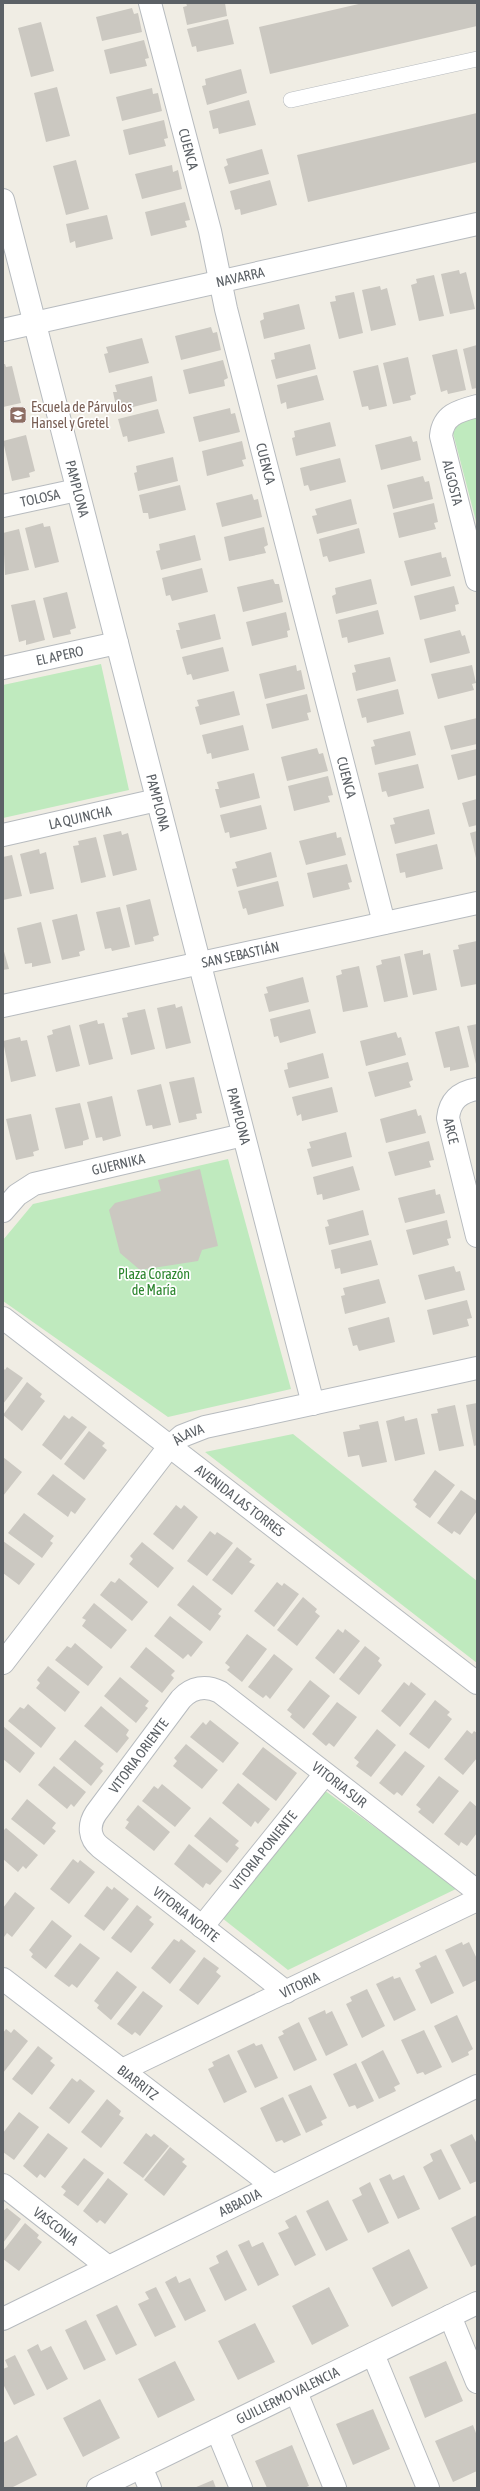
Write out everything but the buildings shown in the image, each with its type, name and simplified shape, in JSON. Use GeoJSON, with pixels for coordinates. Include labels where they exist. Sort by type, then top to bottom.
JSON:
{"type":"FeatureCollection","features":[{"type":"Feature","properties":{"kind":"street","name":"CUENCA"},"geometry":{"type":"LineString","coordinates":[[150,3],[210,231],[220,282],[384,923]]}},
{"type":"Feature","properties":{"kind":"street","name":"PAMPLONA"},"geometry":{"type":"LineString","coordinates":[[3,200],[7,235],[34,323],[313,1404]]}},
{"type":"Feature","properties":{"kind":"street","name":"NAVARRA"},"geometry":{"type":"LineString","coordinates":[[3,330],[477,224]]}},
{"type":"Feature","properties":{"kind":"street","name":"ALGOSTA"},"geometry":{"type":"LineString","coordinates":[[476,573],[441,436],[442,429],[449,416],[477,406]]}},
{"type":"Feature","properties":{"kind":"street","name":"TOLOSA"},"geometry":{"type":"LineString","coordinates":[[3,506],[77,490]]}},
{"type":"Feature","properties":{"kind":"street","name":"EL APERO"},"geometry":{"type":"LineString","coordinates":[[3,668],[117,643]]}},
{"type":"Feature","properties":{"kind":"street","name":"LA QUINCHA"},"geometry":{"type":"LineString","coordinates":[[3,835],[157,800]]}},
{"type":"Feature","properties":{"kind":"street","name":"SAN SEBASTIÁN"},"geometry":{"type":"LineString","coordinates":[[3,1006],[477,902]]}},
{"type":"Feature","properties":{"kind":"street","name":"ARCE"},"geometry":{"type":"LineString","coordinates":[[477,1089],[458,1096],[449,1110],[448,1118],[471,1188],[477,1236]]}},
{"type":"Feature","properties":{"kind":"street","name":"GUERNIKA"},"geometry":{"type":"LineString","coordinates":[[3,1212],[17,1195],[34,1184],[243,1135]]}},
{"type":"Feature","properties":{"kind":"street","name":"AVENIDA LAS TORRES"},"geometry":{"type":"LineString","coordinates":[[3,1318],[477,1683]]}},
{"type":"Feature","properties":{"kind":"street","name":"ÁLAVA"},"geometry":{"type":"LineString","coordinates":[[3,1663],[170,1447],[182,1436],[196,1429],[477,1368]]}},
{"type":"Feature","properties":{"kind":"street","name":"VITORIA SUR"},"geometry":{"type":"LineString","coordinates":[[198,1688],[213,1689],[220,1692],[477,1891]]}},
{"type":"Feature","properties":{"kind":"street","name":"VITORIA ORIENTE"},"geometry":{"type":"LineString","coordinates":[[90,1832],[90,1826],[96,1813],[181,1699],[192,1690],[198,1688]]}},
{"type":"Feature","properties":{"kind":"street","name":"VITORIA PONIENTE"},"geometry":{"type":"LineString","coordinates":[[202,1927],[325,1774]]}},
{"type":"Feature","properties":{"kind":"street","name":"VITORIA NORTE"},"geometry":{"type":"LineString","coordinates":[[90,1832],[95,1844],[286,1992]]}},
{"type":"Feature","properties":{"kind":"street","name":"VITORIA"},"geometry":{"type":"LineString","coordinates":[[122,2070],[477,1900]]}},
{"type":"Feature","properties":{"kind":"street","name":"BIARRITZ"},"geometry":{"type":"LineString","coordinates":[[3,1979],[273,2186]]}},
{"type":"Feature","properties":{"kind":"street","name":"ABBADIA"},"geometry":{"type":"LineString","coordinates":[[3,2319],[477,2086]]}},
{"type":"Feature","properties":{"kind":"street","name":"VASCONIA"},"geometry":{"type":"LineString","coordinates":[[3,2185],[108,2267]]}},
{"type":"Feature","properties":{"kind":"street","name":"GUILLERMO VALENCIA"},"geometry":{"type":"LineString","coordinates":[[98,2488],[477,2303]]}},
{"type":"Feature","properties":{"kind":"street"},"geometry":{"type":"LineString","coordinates":[[450,2316],[477,2382]]}},
{"type":"Feature","properties":{"kind":"street"},"geometry":{"type":"LineString","coordinates":[[373,2354],[428,2488]]}},
{"type":"Feature","properties":{"kind":"street"},"geometry":{"type":"LineString","coordinates":[[296,2392],[335,2488]]}},
{"type":"Feature","properties":{"kind":"street"},"geometry":{"type":"LineString","coordinates":[[217,2430],[241,2488]]}},
{"type":"Feature","properties":{"kind":"street"},"geometry":{"type":"LineString","coordinates":[[141,2467],[150,2488]]}},
{"type":"Feature","properties":{"kind":"lane"},"geometry":{"type":"LineString","coordinates":[[291,100],[477,60]]}},
{"type":"Feature","properties":{"kind":"green space"},"geometry":{"type":"Polygon","coordinates":[[[477,417],[477,525],[453,433],[461,419],[477,417]]]}},
{"type":"Feature","properties":{"kind":"green space"},"geometry":{"type":"Polygon","coordinates":[[[101,664],[129,790],[3,818],[3,685],[101,664]]]}},
{"type":"Feature","properties":{"kind":"green space","name":"Plaza Corazón de María"},"geometry":{"type":"Polygon","coordinates":[[[228,1159],[291,1389],[168,1417],[3,1301],[3,1240],[33,1204],[228,1159]]]}},
{"type":"Feature","properties":{"kind":"green space"},"geometry":{"type":"Polygon","coordinates":[[[293,1434],[477,1581],[477,1663],[205,1452],[293,1434]]]}},
{"type":"Feature","properties":{"kind":"green space"},"geometry":{"type":"Polygon","coordinates":[[[324,1790],[458,1888],[288,1970],[222,1918],[324,1790]]]}},
{"type":"Feature","properties":{"kind":"place","name":"Escuela de Párvulos Hansel y Gretel"},"geometry":{"type":"Point","coordinates":[18,415]}}]}
